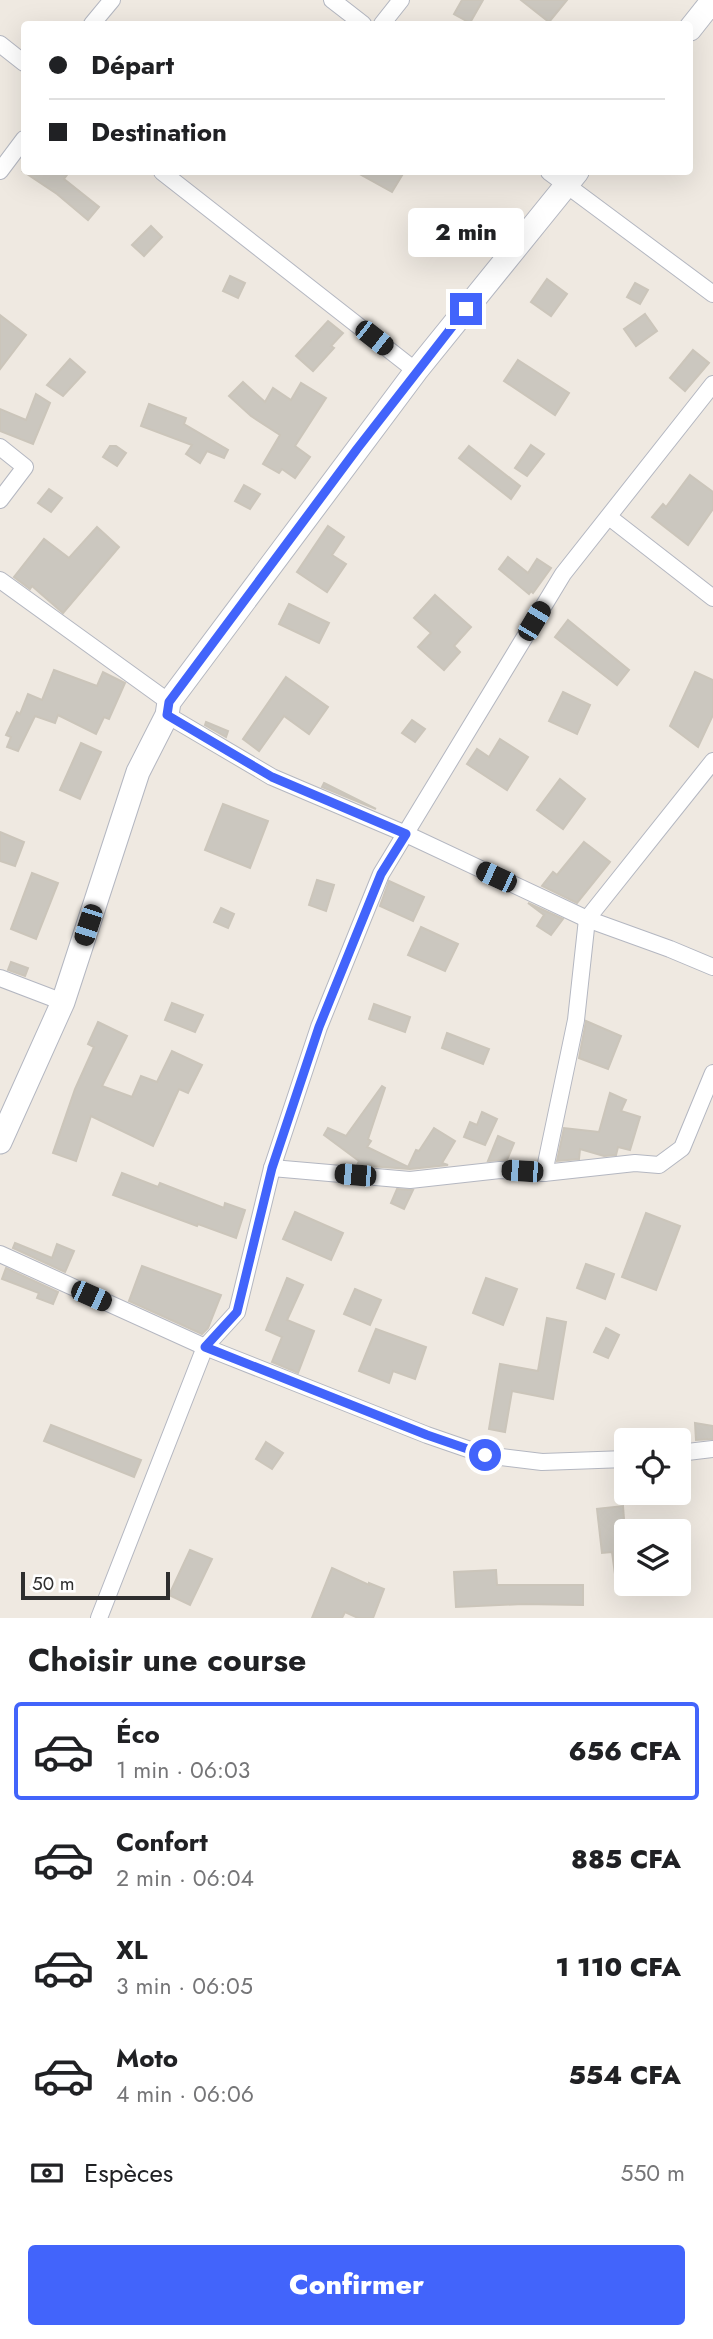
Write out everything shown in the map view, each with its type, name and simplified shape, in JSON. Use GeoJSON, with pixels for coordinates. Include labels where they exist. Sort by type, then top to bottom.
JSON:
{"type":"FeatureCollection","features":[{"type":"Feature","properties":{"kind":"street"},"geometry":{"type":"LineString","coordinates":[[94,21],[112,0]]}},
{"type":"Feature","properties":{"kind":"street"},"geometry":{"type":"LineString","coordinates":[[332,0],[359,21]]}},
{"type":"Feature","properties":{"kind":"street"},"geometry":{"type":"LineString","coordinates":[[384,21],[401,0]]}},
{"type":"Feature","properties":{"kind":"street"},"geometry":{"type":"LineString","coordinates":[[693,25],[713,0]]}},
{"type":"Feature","properties":{"kind":"street"},"geometry":{"type":"LineString","coordinates":[[0,44],[21,60]]}},
{"type":"Feature","properties":{"kind":"street"},"geometry":{"type":"LineString","coordinates":[[0,171],[21,143]]}},
{"type":"Feature","properties":{"kind":"street"},"geometry":{"type":"LineString","coordinates":[[166,175],[416,371]]}},
{"type":"Feature","properties":{"kind":"street"},"geometry":{"type":"LineString","coordinates":[[0,1142],[63,1002],[138,772],[168,709],[416,371],[564,176],[713,294]]}},
{"type":"Feature","properties":{"kind":"street"},"geometry":{"type":"LineString","coordinates":[[99,1618],[205,1347],[237,1312],[272,1168],[319,1027],[381,874],[563,574],[713,384]]}},
{"type":"Feature","properties":{"kind":"street"},"geometry":{"type":"LineString","coordinates":[[0,447],[25,467],[0,500]]}},
{"type":"Feature","properties":{"kind":"street"},"geometry":{"type":"LineString","coordinates":[[609,517],[713,598]]}},
{"type":"Feature","properties":{"kind":"street"},"geometry":{"type":"LineString","coordinates":[[0,580],[168,709],[272,777],[406,834],[587,919],[713,967]]}},
{"type":"Feature","properties":{"kind":"street"},"geometry":{"type":"LineString","coordinates":[[544,1172],[576,1020],[587,919],[713,761]]}},
{"type":"Feature","properties":{"kind":"street"},"geometry":{"type":"LineString","coordinates":[[0,978],[63,1002]]}},
{"type":"Feature","properties":{"kind":"street"},"geometry":{"type":"LineString","coordinates":[[272,1168],[410,1180],[500,1170],[544,1172],[635,1163],[659,1165],[682,1148],[713,1073]]}},
{"type":"Feature","properties":{"kind":"street"},"geometry":{"type":"LineString","coordinates":[[0,1254],[205,1347],[427,1435],[485,1455],[541,1462],[614,1459]]}},
{"type":"Feature","properties":{"kind":"street"},"geometry":{"type":"LineString","coordinates":[[691,1452],[713,1449]]}},
{"type":"Feature","properties":{"kind":"building"},"geometry":{"type":"Polygon","coordinates":[[[462,0],[483,0],[471,21],[454,14],[462,0]]]}},
{"type":"Feature","properties":{"kind":"building"},"geometry":{"type":"Polygon","coordinates":[[[521,0],[567,0],[548,21],[521,0]]]}},
{"type":"Feature","properties":{"kind":"building"},"geometry":{"type":"Polygon","coordinates":[[[28,175],[67,175],[64,179],[99,207],[88,220],[28,175]]]}},
{"type":"Feature","properties":{"kind":"building"},"geometry":{"type":"Polygon","coordinates":[[[361,175],[402,175],[392,192],[361,175]]]}},
{"type":"Feature","properties":{"kind":"building"},"geometry":{"type":"Polygon","coordinates":[[[151,226],[162,237],[144,256],[132,245],[151,226]]]}},
{"type":"Feature","properties":{"kind":"building"},"geometry":{"type":"Polygon","coordinates":[[[230,276],[245,283],[238,298],[223,291],[230,276]]]}},
{"type":"Feature","properties":{"kind":"building"},"geometry":{"type":"Polygon","coordinates":[[[547,279],[567,294],[551,316],[531,302],[547,279]]]}},
{"type":"Feature","properties":{"kind":"building"},"geometry":{"type":"Polygon","coordinates":[[[635,283],[648,290],[640,304],[627,297],[635,283]]]}},
{"type":"Feature","properties":{"kind":"building"},"geometry":{"type":"Polygon","coordinates":[[[645,314],[657,331],[636,346],[624,329],[645,314]]]}},
{"type":"Feature","properties":{"kind":"building"},"geometry":{"type":"Polygon","coordinates":[[[0,315],[26,335],[0,369],[0,315]]]}},
{"type":"Feature","properties":{"kind":"building"},"geometry":{"type":"Polygon","coordinates":[[[328,321],[343,333],[331,346],[334,348],[313,371],[296,356],[328,321]]]}},
{"type":"Feature","properties":{"kind":"building"},"geometry":{"type":"Polygon","coordinates":[[[693,350],[709,363],[685,391],[670,378],[693,350]]]}},
{"type":"Feature","properties":{"kind":"building"},"geometry":{"type":"Polygon","coordinates":[[[70,359],[85,372],[63,396],[47,385],[70,359]]]}},
{"type":"Feature","properties":{"kind":"building"},"geometry":{"type":"Polygon","coordinates":[[[518,360],[569,393],[555,415],[504,381],[518,360]]]}},
{"type":"Feature","properties":{"kind":"building"},"geometry":{"type":"Polygon","coordinates":[[[243,382],[265,402],[273,388],[291,400],[301,383],[326,398],[295,446],[310,457],[295,478],[282,469],[279,473],[263,464],[280,435],[251,416],[229,396],[243,382]]]}},
{"type":"Feature","properties":{"kind":"building"},"geometry":{"type":"Polygon","coordinates":[[[36,394],[50,403],[33,444],[0,431],[0,409],[26,420],[36,394]]]}},
{"type":"Feature","properties":{"kind":"building"},"geometry":{"type":"Polygon","coordinates":[[[149,404],[186,418],[184,424],[228,450],[224,458],[207,451],[200,463],[186,454],[192,445],[141,426],[149,404]]]}},
{"type":"Feature","properties":{"kind":"building"},"geometry":{"type":"Polygon","coordinates":[[[531,445],[544,454],[527,476],[515,468],[531,445]]]}},
{"type":"Feature","properties":{"kind":"building"},"geometry":{"type":"Polygon","coordinates":[[[110,446],[116,446],[126,453],[117,466],[103,457],[110,446]]]}},
{"type":"Feature","properties":{"kind":"building"},"geometry":{"type":"Polygon","coordinates":[[[469,446],[520,486],[511,499],[459,458],[469,446]]]}},
{"type":"Feature","properties":{"kind":"building"},"geometry":{"type":"Polygon","coordinates":[[[690,475],[713,492],[713,509],[688,545],[652,517],[663,504],[666,507],[690,475]]]}},
{"type":"Feature","properties":{"kind":"building"},"geometry":{"type":"Polygon","coordinates":[[[244,485],[260,494],[250,509],[235,501],[244,485]]]}},
{"type":"Feature","properties":{"kind":"building"},"geometry":{"type":"Polygon","coordinates":[[[49,489],[62,498],[51,512],[38,503],[49,489]]]}},
{"type":"Feature","properties":{"kind":"building"},"geometry":{"type":"Polygon","coordinates":[[[328,526],[344,537],[332,555],[346,564],[327,592],[297,572],[328,526]]]}},
{"type":"Feature","properties":{"kind":"building"},"geometry":{"type":"Polygon","coordinates":[[[97,527],[119,547],[63,613],[32,586],[30,589],[14,577],[44,539],[69,558],[97,527]]]}},
{"type":"Feature","properties":{"kind":"building"},"geometry":{"type":"Polygon","coordinates":[[[508,557],[528,573],[537,559],[551,568],[533,593],[531,591],[529,594],[499,569],[508,557]]]}},
{"type":"Feature","properties":{"kind":"building"},"geometry":{"type":"Polygon","coordinates":[[[435,595],[471,627],[454,646],[460,652],[444,670],[418,647],[431,633],[414,618],[435,595]]]}},
{"type":"Feature","properties":{"kind":"building"},"geometry":{"type":"Polygon","coordinates":[[[289,604],[329,623],[319,643],[279,624],[289,604]]]}},
{"type":"Feature","properties":{"kind":"building"},"geometry":{"type":"Polygon","coordinates":[[[568,620],[629,670],[617,685],[555,637],[568,620]]]}},
{"type":"Feature","properties":{"kind":"building"},"geometry":{"type":"Polygon","coordinates":[[[54,670],[97,686],[103,672],[125,683],[109,719],[104,717],[96,734],[58,715],[55,723],[35,716],[18,751],[7,747],[11,737],[6,735],[17,712],[20,714],[28,694],[42,700],[54,670]]]}},
{"type":"Feature","properties":{"kind":"building"},"geometry":{"type":"Polygon","coordinates":[[[695,672],[713,680],[713,715],[698,747],[670,726],[695,672]]]}},
{"type":"Feature","properties":{"kind":"building"},"geometry":{"type":"Polygon","coordinates":[[[286,677],[328,707],[309,734],[284,716],[259,751],[243,739],[286,677]]]}},
{"type":"Feature","properties":{"kind":"building"},"geometry":{"type":"Polygon","coordinates":[[[563,692],[590,705],[577,734],[549,721],[563,692]]]}},
{"type":"Feature","properties":{"kind":"building"},"geometry":{"type":"Polygon","coordinates":[[[412,720],[425,729],[415,742],[402,733],[412,720]]]}},
{"type":"Feature","properties":{"kind":"building"},"geometry":{"type":"Polygon","coordinates":[[[206,722],[228,731],[226,737],[205,725],[206,722]]]}},
{"type":"Feature","properties":{"kind":"building"},"geometry":{"type":"Polygon","coordinates":[[[500,739],[528,757],[507,790],[467,764],[477,749],[489,757],[500,739]]]}},
{"type":"Feature","properties":{"kind":"building"},"geometry":{"type":"Polygon","coordinates":[[[81,743],[101,752],[80,799],[60,790],[81,743]]]}},
{"type":"Feature","properties":{"kind":"building"},"geometry":{"type":"Polygon","coordinates":[[[560,779],[585,799],[563,829],[537,810],[560,779]]]}},
{"type":"Feature","properties":{"kind":"building"},"geometry":{"type":"Polygon","coordinates":[[[324,783],[376,809],[322,787],[324,783]]]}},
{"type":"Feature","properties":{"kind":"building"},"geometry":{"type":"Polygon","coordinates":[[[223,804],[268,821],[250,868],[205,850],[223,804]]]}},
{"type":"Feature","properties":{"kind":"building"},"geometry":{"type":"Polygon","coordinates":[[[0,832],[24,842],[15,866],[0,861],[0,832]]]}},
{"type":"Feature","properties":{"kind":"building"},"geometry":{"type":"Polygon","coordinates":[[[584,842],[610,862],[577,903],[542,886],[553,872],[557,875],[584,842]]]}},
{"type":"Feature","properties":{"kind":"building"},"geometry":{"type":"Polygon","coordinates":[[[32,873],[58,883],[36,939],[11,929],[32,873]]]}},
{"type":"Feature","properties":{"kind":"building"},"geometry":{"type":"Polygon","coordinates":[[[317,880],[334,885],[326,911],[309,905],[317,880]]]}},
{"type":"Feature","properties":{"kind":"building"},"geometry":{"type":"Polygon","coordinates":[[[389,881],[424,897],[413,921],[380,906],[389,881]]]}},
{"type":"Feature","properties":{"kind":"building"},"geometry":{"type":"Polygon","coordinates":[[[528,903],[563,919],[551,935],[537,926],[544,915],[528,903]]]}},
{"type":"Feature","properties":{"kind":"building"},"geometry":{"type":"Polygon","coordinates":[[[221,908],[234,914],[228,928],[214,922],[221,908]]]}},
{"type":"Feature","properties":{"kind":"building"},"geometry":{"type":"Polygon","coordinates":[[[421,927],[458,944],[445,971],[408,955],[421,927]]]}},
{"type":"Feature","properties":{"kind":"building"},"geometry":{"type":"Polygon","coordinates":[[[11,962],[28,968],[25,976],[8,970],[11,962]]]}},
{"type":"Feature","properties":{"kind":"building"},"geometry":{"type":"Polygon","coordinates":[[[172,1003],[203,1015],[195,1032],[165,1020],[172,1003]]]}},
{"type":"Feature","properties":{"kind":"building"},"geometry":{"type":"Polygon","coordinates":[[[374,1004],[410,1017],[405,1032],[369,1019],[374,1004]]]}},
{"type":"Feature","properties":{"kind":"building"},"geometry":{"type":"Polygon","coordinates":[[[586,1021],[621,1036],[608,1069],[579,1058],[586,1021]]]}},
{"type":"Feature","properties":{"kind":"building"},"geometry":{"type":"Polygon","coordinates":[[[98,1022],[127,1036],[102,1086],[132,1097],[141,1076],[157,1082],[172,1051],[202,1065],[188,1093],[179,1089],[153,1146],[91,1116],[76,1161],[53,1153],[75,1089],[94,1047],[88,1044],[98,1022]]]}},
{"type":"Feature","properties":{"kind":"building"},"geometry":{"type":"Polygon","coordinates":[[[447,1033],[489,1049],[483,1064],[442,1048],[447,1033]]]}},
{"type":"Feature","properties":{"kind":"building"},"geometry":{"type":"Polygon","coordinates":[[[382,1086],[385,1088],[367,1147],[408,1167],[416,1150],[419,1151],[434,1128],[455,1141],[442,1163],[448,1165],[410,1169],[357,1165],[359,1161],[324,1135],[328,1128],[346,1136],[382,1086]]]}},
{"type":"Feature","properties":{"kind":"building"},"geometry":{"type":"Polygon","coordinates":[[[610,1093],[626,1100],[621,1111],[640,1117],[630,1150],[618,1147],[616,1155],[604,1156],[580,1149],[579,1159],[557,1161],[564,1128],[599,1132],[610,1093]]]}},
{"type":"Feature","properties":{"kind":"building"},"geometry":{"type":"Polygon","coordinates":[[[482,1112],[497,1119],[485,1145],[464,1137],[470,1122],[477,1125],[482,1112]]]}},
{"type":"Feature","properties":{"kind":"building"},"geometry":{"type":"Polygon","coordinates":[[[498,1136],[514,1143],[507,1160],[488,1161],[498,1136]]]}},
{"type":"Feature","properties":{"kind":"building"},"geometry":{"type":"Polygon","coordinates":[[[122,1173],[158,1187],[160,1183],[224,1208],[225,1203],[245,1210],[236,1238],[113,1195],[122,1173]]]}},
{"type":"Feature","properties":{"kind":"building"},"geometry":{"type":"Polygon","coordinates":[[[397,1189],[413,1190],[404,1209],[391,1203],[397,1189]]]}},
{"type":"Feature","properties":{"kind":"building"},"geometry":{"type":"Polygon","coordinates":[[[295,1212],[343,1233],[331,1260],[283,1239],[295,1212]]]}},
{"type":"Feature","properties":{"kind":"building"},"geometry":{"type":"Polygon","coordinates":[[[646,1213],[680,1226],[656,1290],[622,1277],[646,1213]]]}},
{"type":"Feature","properties":{"kind":"building"},"geometry":{"type":"Polygon","coordinates":[[[15,1243],[52,1258],[57,1244],[74,1251],[65,1272],[13,1248],[15,1243]]]}},
{"type":"Feature","properties":{"kind":"building"},"geometry":{"type":"Polygon","coordinates":[[[586,1264],[614,1274],[605,1299],[577,1288],[586,1264]]]}},
{"type":"Feature","properties":{"kind":"building"},"geometry":{"type":"Polygon","coordinates":[[[142,1266],[221,1295],[208,1328],[202,1334],[129,1301],[142,1266]]]}},
{"type":"Feature","properties":{"kind":"building"},"geometry":{"type":"Polygon","coordinates":[[[6,1268],[58,1292],[53,1304],[37,1298],[39,1293],[2,1279],[6,1268]]]}},
{"type":"Feature","properties":{"kind":"building"},"geometry":{"type":"Polygon","coordinates":[[[287,1278],[303,1285],[287,1320],[314,1331],[298,1373],[272,1362],[282,1337],[266,1330],[287,1278]]]}},
{"type":"Feature","properties":{"kind":"building"},"geometry":{"type":"Polygon","coordinates":[[[486,1278],[517,1289],[503,1325],[473,1313],[486,1278]]]}},
{"type":"Feature","properties":{"kind":"building"},"geometry":{"type":"Polygon","coordinates":[[[355,1289],[381,1300],[370,1325],[344,1314],[355,1289]]]}},
{"type":"Feature","properties":{"kind":"building"},"geometry":{"type":"Polygon","coordinates":[[[547,1318],[566,1322],[553,1399],[512,1391],[505,1432],[489,1429],[500,1364],[538,1371],[547,1318]]]}},
{"type":"Feature","properties":{"kind":"building"},"geometry":{"type":"Polygon","coordinates":[[[606,1328],[619,1335],[608,1358],[594,1352],[606,1328]]]}},
{"type":"Feature","properties":{"kind":"building"},"geometry":{"type":"Polygon","coordinates":[[[376,1329],[426,1347],[415,1379],[393,1371],[389,1383],[359,1371],[376,1329]]]}},
{"type":"Feature","properties":{"kind":"building"},"geometry":{"type":"Polygon","coordinates":[[[695,1423],[713,1426],[713,1439],[696,1440],[695,1423]]]}},
{"type":"Feature","properties":{"kind":"building"},"geometry":{"type":"Polygon","coordinates":[[[51,1425],[141,1460],[134,1477],[44,1441],[51,1425]]]}},
{"type":"Feature","properties":{"kind":"building"},"geometry":{"type":"Polygon","coordinates":[[[266,1442],[283,1453],[272,1469],[256,1459],[266,1442]]]}},
{"type":"Feature","properties":{"kind":"building"},"geometry":{"type":"Polygon","coordinates":[[[623,1506],[624,1519],[614,1519],[614,1567],[612,1552],[602,1553],[597,1509],[623,1506]]]}},
{"type":"Feature","properties":{"kind":"building"},"geometry":{"type":"Polygon","coordinates":[[[190,1550],[212,1559],[190,1605],[169,1595],[190,1550]]]}},
{"type":"Feature","properties":{"kind":"building"},"geometry":{"type":"Polygon","coordinates":[[[332,1568],[384,1589],[373,1618],[358,1618],[345,1612],[342,1618],[312,1618],[332,1568]]]}},
{"type":"Feature","properties":{"kind":"building"},"geometry":{"type":"Polygon","coordinates":[[[496,1570],[497,1585],[583,1585],[583,1605],[456,1607],[454,1572],[496,1570]]]}},
{"type":"Feature","properties":{"kind":"route"},"geometry":{"type":"LineString","coordinates":[[466,309],[357,449],[169,702],[167,715],[272,777],[406,834],[381,874],[319,1027],[272,1168],[237,1312],[205,1347],[427,1435],[485,1455]]}}]}
